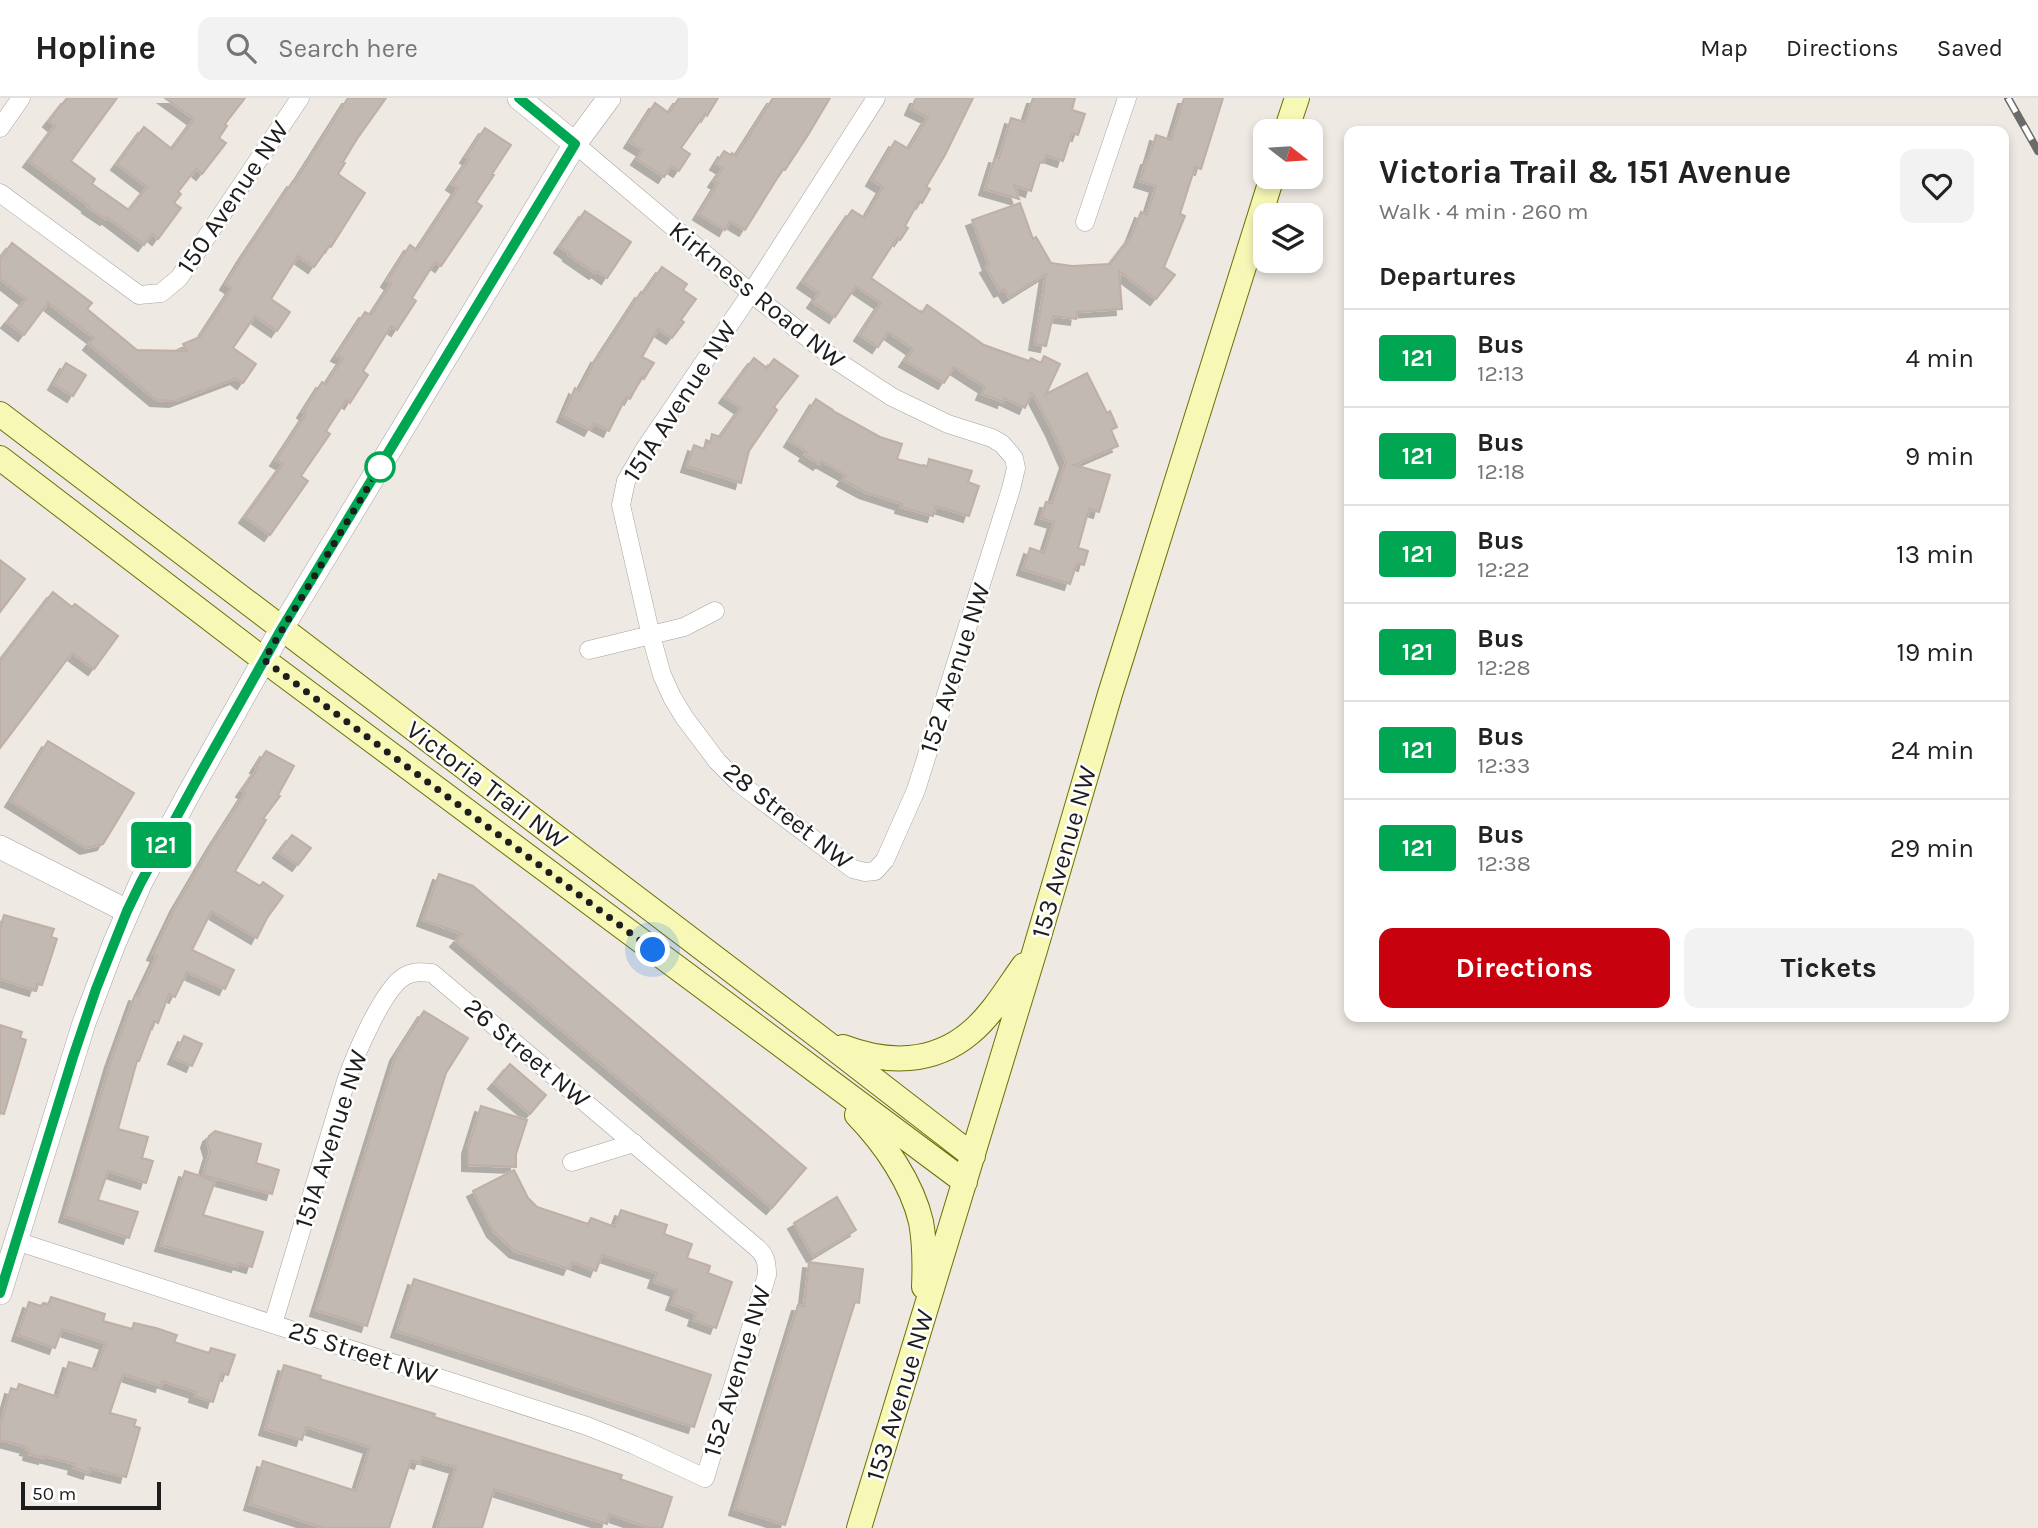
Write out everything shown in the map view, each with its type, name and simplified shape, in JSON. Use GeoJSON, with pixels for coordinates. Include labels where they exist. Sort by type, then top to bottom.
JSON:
{"type":"FeatureCollection","features":[{"type":"Feature","properties":{"kind":"main road"},"geometry":{"type":"LineString","coordinates":[[1290,119],[1297,98]]}},
{"type":"Feature","properties":{"kind":"main road","name":"153 Avenue NW"},"geometry":{"type":"LineString","coordinates":[[859,1528],[1110,694],[1268,189]]}},
{"type":"Feature","properties":{"kind":"main road","name":"Victoria Trail NW"},"geometry":{"type":"LineString","coordinates":[[0,414],[973,1156]]}},
{"type":"Feature","properties":{"kind":"main road","name":"Victoria Trail NW"},"geometry":{"type":"LineString","coordinates":[[0,458],[264,660],[965,1182]]}},
{"type":"Feature","properties":{"kind":"main road"},"geometry":{"type":"LineString","coordinates":[[823,1040],[858,1053],[888,1059],[915,1059],[934,1054],[972,1032],[1035,950]]}},
{"type":"Feature","properties":{"kind":"main road"},"geometry":{"type":"LineString","coordinates":[[805,1063],[863,1121],[894,1163],[914,1199],[925,1258],[922,1323]]}},
{"type":"Feature","properties":{"kind":"street"},"geometry":{"type":"LineString","coordinates":[[0,128],[21,98]]}},
{"type":"Feature","properties":{"kind":"street","name":"150 Avenue NW"},"geometry":{"type":"LineString","coordinates":[[0,193],[139,295],[161,293],[180,278],[300,98]]}},
{"type":"Feature","properties":{"kind":"street","name":"Kirkness Road NW"},"geometry":{"type":"LineString","coordinates":[[519,98],[837,362],[892,397],[948,424],[992,438],[1002,444],[1014,458]]}},
{"type":"Feature","properties":{"kind":"street"},"geometry":{"type":"LineString","coordinates":[[0,1293],[80,1035],[127,911],[182,806],[282,628],[575,144],[609,98]]}},
{"type":"Feature","properties":{"kind":"street","name":"151A Avenue NW"},"geometry":{"type":"LineString","coordinates":[[623,493],[626,481],[643,450],[751,293],[876,98]]}},
{"type":"Feature","properties":{"kind":"street"},"geometry":{"type":"LineString","coordinates":[[1085,222],[1127,98]]}},
{"type":"Feature","properties":{"kind":"street","name":"152 Avenue NW"},"geometry":{"type":"LineString","coordinates":[[874,871],[885,860],[916,790],[1011,489],[1016,468],[1014,458]]}},
{"type":"Feature","properties":{"kind":"street","name":"28 Street NW"},"geometry":{"type":"LineString","coordinates":[[623,493],[621,505],[650,636],[662,675],[672,697],[699,739],[717,761],[765,805],[853,869],[865,873],[874,871]]}},
{"type":"Feature","properties":{"kind":"street"},"geometry":{"type":"LineString","coordinates":[[589,650],[684,627],[715,611]]}},
{"type":"Feature","properties":{"kind":"street"},"geometry":{"type":"LineString","coordinates":[[0,847],[127,911]]}},
{"type":"Feature","properties":{"kind":"street","name":"151A Avenue NW"},"geometry":{"type":"LineString","coordinates":[[273,1324],[357,1050],[372,1020],[395,986],[404,976],[417,972]]}},
{"type":"Feature","properties":{"kind":"street","name":"26 Street NW"},"geometry":{"type":"LineString","coordinates":[[417,972],[432,973],[756,1247],[766,1258],[767,1264]]}},
{"type":"Feature","properties":{"kind":"street"},"geometry":{"type":"LineString","coordinates":[[572,1162],[634,1143]]}},
{"type":"Feature","properties":{"kind":"street","name":"25 Street NW"},"geometry":{"type":"LineString","coordinates":[[16,1241],[587,1426],[705,1478]]}},
{"type":"Feature","properties":{"kind":"street","name":"152 Avenue NW"},"geometry":{"type":"LineString","coordinates":[[705,1478],[767,1275],[767,1264]]}},
{"type":"Feature","properties":{"kind":"building"},"geometry":{"type":"Polygon","coordinates":[[[67,98],[117,98],[71,161],[95,179],[92,184],[129,210],[147,187],[117,164],[144,127],[172,149],[194,119],[165,98],[245,98],[225,124],[227,126],[219,138],[226,143],[202,174],[196,169],[178,192],[181,194],[174,203],[181,208],[158,239],[152,234],[144,245],[107,217],[106,219],[88,207],[29,161],[55,126],[49,121],[67,98]]]}},
{"type":"Feature","properties":{"kind":"building"},"geometry":{"type":"Polygon","coordinates":[[[348,98],[386,98],[357,139],[338,174],[365,193],[331,247],[329,246],[314,267],[298,256],[271,299],[290,312],[277,331],[255,316],[233,348],[256,364],[243,383],[236,378],[175,401],[156,400],[89,344],[94,338],[48,303],[24,335],[7,322],[26,299],[0,279],[0,259],[12,243],[92,303],[87,309],[137,350],[187,351],[183,344],[200,337],[232,288],[226,284],[243,256],[293,181],[295,182],[348,98]]]}},
{"type":"Feature","properties":{"kind":"building"},"geometry":{"type":"Polygon","coordinates":[[[679,98],[718,98],[681,148],[690,154],[679,171],[671,166],[664,177],[637,159],[643,150],[630,142],[655,103],[669,113],[679,98]]]}},
{"type":"Feature","properties":{"kind":"building"},"geometry":{"type":"Polygon","coordinates":[[[773,98],[830,98],[745,230],[730,221],[725,230],[699,214],[718,183],[714,181],[723,168],[716,164],[724,151],[736,156],[773,98]]]}},
{"type":"Feature","properties":{"kind":"building"},"geometry":{"type":"Polygon","coordinates":[[[916,98],[973,98],[926,187],[930,189],[922,203],[919,201],[905,226],[908,228],[900,240],[897,238],[871,278],[922,313],[927,305],[984,345],[1029,361],[1031,358],[1041,363],[1044,356],[1060,364],[1046,394],[1087,373],[1117,427],[1111,430],[1118,446],[1074,465],[1110,475],[1099,512],[1089,509],[1078,548],[1088,551],[1084,565],[1077,563],[1070,584],[1023,569],[1030,548],[1044,553],[1054,522],[1041,518],[1046,502],[1052,503],[1066,462],[1032,392],[1025,408],[1004,398],[1003,402],[982,394],[985,387],[954,367],[944,383],[905,361],[913,349],[888,332],[878,347],[860,335],[881,303],[856,286],[835,317],[813,302],[819,293],[803,282],[852,210],[865,218],[883,187],[872,180],[895,141],[909,149],[928,117],[911,109],[916,98]]]}},
{"type":"Feature","properties":{"kind":"building"},"geometry":{"type":"Polygon","coordinates":[[[1033,98],[1075,98],[1072,110],[1085,114],[1078,135],[1072,133],[1063,161],[1046,155],[1043,163],[1040,162],[1031,191],[1014,185],[1019,199],[985,189],[995,157],[999,158],[1011,118],[1025,122],[1033,98]]]}},
{"type":"Feature","properties":{"kind":"building"},"geometry":{"type":"Polygon","coordinates":[[[1184,98],[1223,98],[1201,169],[1195,167],[1180,214],[1185,216],[1164,267],[1175,275],[1156,299],[1119,271],[1122,309],[1077,312],[1076,319],[1053,316],[1046,346],[1035,344],[1046,274],[1009,297],[1004,289],[1000,291],[986,267],[989,265],[972,220],[1020,203],[1033,239],[1036,237],[1051,263],[1072,266],[1110,264],[1131,237],[1141,212],[1147,215],[1156,186],[1140,181],[1156,135],[1171,140],[1184,98]]]}},
{"type":"Feature","properties":{"kind":"building"},"geometry":{"type":"Polygon","coordinates":[[[485,128],[511,145],[476,202],[482,206],[441,266],[435,262],[412,298],[416,301],[397,330],[391,326],[363,371],[368,375],[350,403],[346,400],[326,431],[330,434],[301,476],[308,481],[270,535],[245,517],[283,464],[276,460],[306,414],[303,412],[322,382],[326,384],[343,358],[337,355],[365,312],[371,315],[391,284],[387,281],[410,245],[417,250],[458,188],[452,184],[485,128]]]}},
{"type":"Feature","properties":{"kind":"building"},"geometry":{"type":"Polygon","coordinates":[[[585,211],[631,242],[607,278],[597,271],[595,273],[560,247],[585,211]]]}},
{"type":"Feature","properties":{"kind":"building"},"geometry":{"type":"Polygon","coordinates":[[[662,267],[687,284],[683,290],[696,299],[681,320],[684,322],[672,338],[658,329],[642,357],[654,363],[644,379],[642,377],[630,399],[626,397],[609,431],[594,423],[590,430],[563,416],[575,388],[579,391],[597,357],[641,292],[643,294],[662,267]]]}},
{"type":"Feature","properties":{"kind":"building"},"geometry":{"type":"Polygon","coordinates":[[[754,358],[767,368],[774,359],[798,376],[774,407],[777,410],[749,451],[741,483],[687,466],[694,445],[704,449],[706,442],[710,443],[712,434],[720,437],[741,408],[725,397],[754,358]]]}},
{"type":"Feature","properties":{"kind":"building"},"geometry":{"type":"Polygon","coordinates":[[[66,363],[86,375],[73,396],[54,384],[66,363]]]}},
{"type":"Feature","properties":{"kind":"building"},"geometry":{"type":"Polygon","coordinates":[[[816,399],[880,437],[902,444],[897,459],[927,467],[929,459],[972,471],[968,482],[979,486],[969,516],[936,506],[933,516],[901,507],[902,504],[865,492],[843,480],[846,475],[805,455],[807,452],[790,441],[816,399]]]}},
{"type":"Feature","properties":{"kind":"building"},"geometry":{"type":"Polygon","coordinates":[[[0,560],[25,579],[0,612],[0,560]]]}},
{"type":"Feature","properties":{"kind":"building"},"geometry":{"type":"Polygon","coordinates":[[[53,592],[72,607],[75,604],[118,636],[94,669],[72,653],[0,748],[0,661],[53,592]]]}},
{"type":"Feature","properties":{"kind":"building"},"geometry":{"type":"Polygon","coordinates":[[[48,741],[134,793],[103,844],[86,848],[11,801],[48,741]]]}},
{"type":"Feature","properties":{"kind":"building"},"geometry":{"type":"Polygon","coordinates":[[[266,751],[294,766],[278,795],[280,796],[263,819],[266,820],[235,871],[260,886],[263,882],[283,896],[257,938],[211,912],[192,950],[234,970],[225,989],[187,972],[175,997],[169,994],[158,1023],[154,1021],[137,1061],[118,1129],[148,1137],[142,1158],[153,1161],[146,1183],[108,1171],[98,1200],[138,1212],[129,1238],[65,1216],[111,1061],[135,995],[138,996],[157,956],[153,954],[176,906],[245,793],[242,791],[266,751]]]}},
{"type":"Feature","properties":{"kind":"building"},"geometry":{"type":"Polygon","coordinates":[[[292,835],[311,848],[298,865],[279,852],[292,835]]]}},
{"type":"Feature","properties":{"kind":"building"},"geometry":{"type":"Polygon","coordinates":[[[439,874],[473,886],[806,1168],[772,1208],[456,941],[462,934],[423,920],[439,874]]]}},
{"type":"Feature","properties":{"kind":"building"},"geometry":{"type":"Polygon","coordinates":[[[4,915],[54,929],[51,937],[57,939],[42,985],[37,984],[35,990],[0,979],[0,929],[4,915]]]}},
{"type":"Feature","properties":{"kind":"building"},"geometry":{"type":"Polygon","coordinates":[[[424,1011],[468,1038],[446,1073],[367,1326],[316,1310],[396,1055],[424,1011]]]}},
{"type":"Feature","properties":{"kind":"building"},"geometry":{"type":"Polygon","coordinates":[[[0,1025],[22,1032],[20,1038],[26,1040],[4,1114],[0,1113],[0,1025]]]}},
{"type":"Feature","properties":{"kind":"building"},"geometry":{"type":"Polygon","coordinates":[[[184,1036],[202,1044],[192,1066],[174,1058],[184,1036]]]}},
{"type":"Feature","properties":{"kind":"building"},"geometry":{"type":"Polygon","coordinates":[[[510,1064],[546,1095],[530,1114],[494,1083],[510,1064]]]}},
{"type":"Feature","properties":{"kind":"building"},"geometry":{"type":"Polygon","coordinates":[[[481,1106],[527,1120],[516,1154],[516,1167],[468,1165],[468,1148],[481,1106]]]}},
{"type":"Feature","properties":{"kind":"building"},"geometry":{"type":"Polygon","coordinates":[[[215,1131],[261,1144],[256,1163],[279,1170],[272,1194],[203,1175],[210,1152],[207,1142],[215,1131]]]}},
{"type":"Feature","properties":{"kind":"building"},"geometry":{"type":"Polygon","coordinates":[[[514,1170],[528,1198],[537,1207],[588,1224],[591,1218],[615,1227],[621,1210],[667,1225],[664,1234],[692,1244],[687,1258],[710,1266],[708,1273],[732,1282],[716,1328],[694,1320],[696,1313],[672,1304],[677,1290],[654,1282],[657,1273],[602,1255],[596,1271],[572,1262],[569,1269],[515,1251],[493,1231],[473,1191],[514,1170]]]}},
{"type":"Feature","properties":{"kind":"building"},"geometry":{"type":"Polygon","coordinates":[[[185,1171],[215,1181],[203,1215],[263,1232],[252,1267],[238,1263],[237,1266],[161,1245],[185,1171]]]}},
{"type":"Feature","properties":{"kind":"building"},"geometry":{"type":"Polygon","coordinates":[[[837,1197],[856,1230],[813,1256],[794,1223],[837,1197]]]}},
{"type":"Feature","properties":{"kind":"building"},"geometry":{"type":"Polygon","coordinates":[[[809,1262],[863,1269],[859,1303],[855,1302],[785,1525],[735,1509],[798,1305],[804,1306],[809,1262]]]}},
{"type":"Feature","properties":{"kind":"building"},"geometry":{"type":"Polygon","coordinates":[[[414,1279],[711,1375],[694,1427],[397,1331],[414,1279]]]}},
{"type":"Feature","properties":{"kind":"building"},"geometry":{"type":"Polygon","coordinates":[[[51,1297],[105,1314],[103,1321],[132,1329],[134,1323],[156,1328],[177,1335],[174,1342],[209,1353],[211,1348],[235,1355],[228,1375],[222,1373],[213,1402],[195,1396],[196,1392],[162,1381],[161,1386],[123,1374],[110,1413],[136,1420],[134,1426],[140,1428],[126,1477],[90,1468],[89,1473],[74,1468],[75,1464],[29,1454],[27,1447],[0,1440],[0,1426],[11,1388],[17,1390],[19,1384],[58,1397],[69,1362],[96,1370],[106,1343],[62,1329],[55,1348],[18,1335],[29,1302],[48,1305],[51,1297]]]}},
{"type":"Feature","properties":{"kind":"building"},"geometry":{"type":"Polygon","coordinates":[[[284,1365],[321,1376],[320,1379],[435,1414],[434,1417],[622,1475],[620,1479],[672,1497],[662,1528],[650,1528],[609,1514],[607,1524],[494,1489],[482,1528],[437,1528],[456,1467],[422,1457],[420,1463],[411,1460],[389,1528],[324,1528],[250,1504],[263,1461],[356,1491],[370,1447],[306,1427],[302,1440],[265,1429],[284,1365]]]}},
{"type":"Feature","properties":{"kind":"railway"},"geometry":{"type":"LineString","coordinates":[[2008,98],[2038,151]]}},
{"type":"Feature","properties":{"kind":"bus line","name":"121"},"geometry":{"type":"LineString","coordinates":[[0,1293],[96,989],[141,882],[282,628],[575,144],[519,98]]}},
{"type":"Feature","properties":{"kind":"route"},"geometry":{"type":"LineString","coordinates":[[380,467],[383,462],[264,660],[653,950]]}}]}
